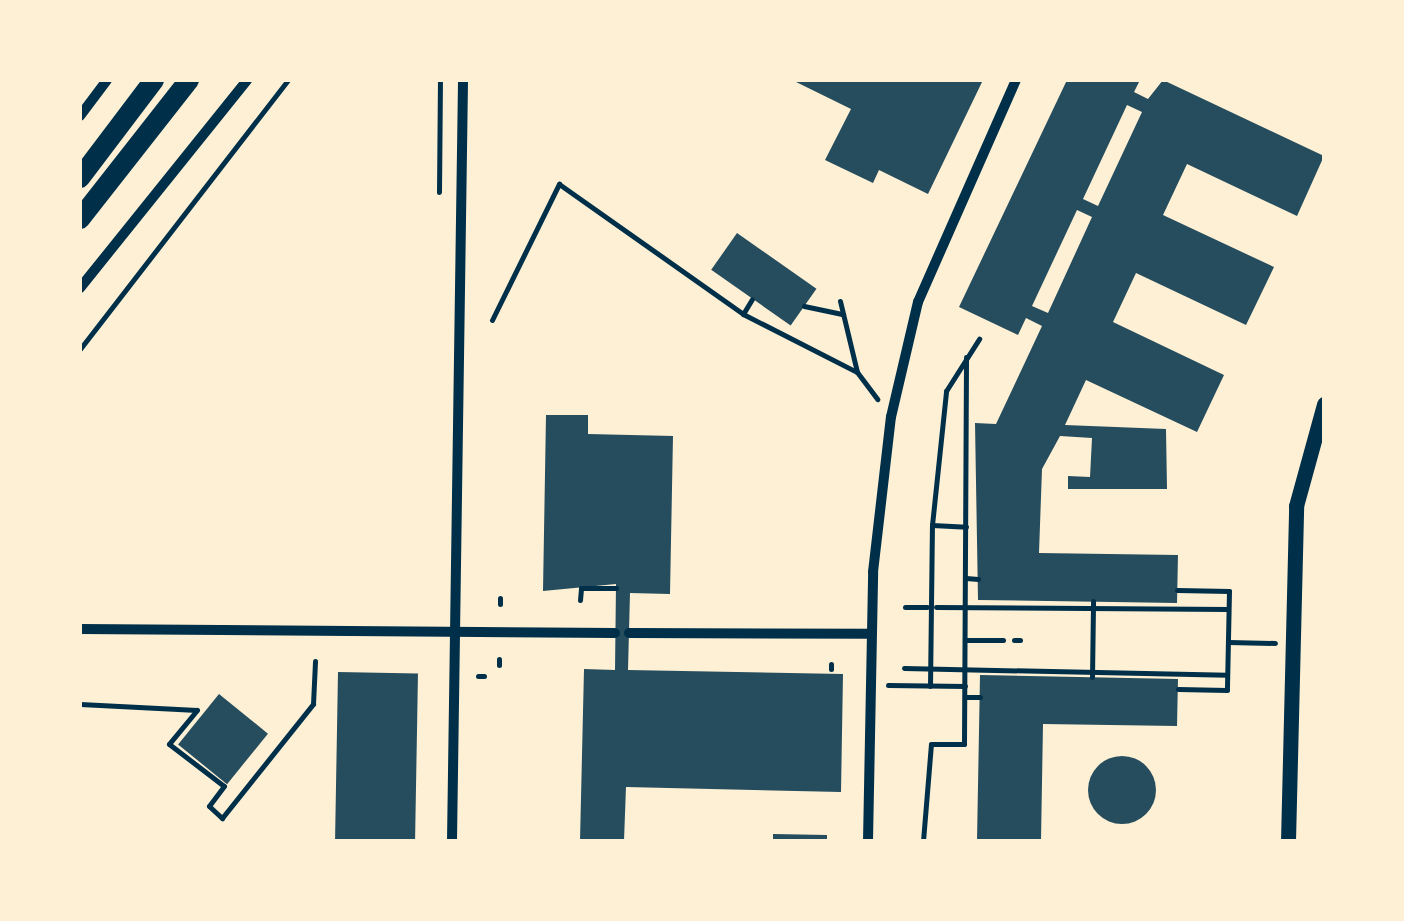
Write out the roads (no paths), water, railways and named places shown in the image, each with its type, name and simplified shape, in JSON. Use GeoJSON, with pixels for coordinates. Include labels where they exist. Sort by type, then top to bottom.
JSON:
{"type":"FeatureCollection","features":[{"type":"Feature","properties":{"kind":"highway"},"geometry":{"type":"LineString","coordinates":[[80,178],[154,80]]}},
{"type":"Feature","properties":{"kind":"highway"},"geometry":{"type":"LineString","coordinates":[[80,219],[189,80]]}},
{"type":"Feature","properties":{"kind":"street"},"geometry":{"type":"LineString","coordinates":[[80,116],[107,80]]}},
{"type":"Feature","properties":{"kind":"street"},"geometry":{"type":"LineString","coordinates":[[80,288],[247,80]]}},
{"type":"Feature","properties":{"kind":"street"},"geometry":{"type":"LineString","coordinates":[[452,841],[462,80]]}},
{"type":"Feature","properties":{"kind":"street"},"geometry":{"type":"LineString","coordinates":[[868,841],[871,634],[889,433],[918,302],[1016,80]]}},
{"type":"Feature","properties":{"kind":"street"},"geometry":{"type":"LineString","coordinates":[[1288,841],[1296,506],[1324,404]]}},
{"type":"Feature","properties":{"kind":"street"},"geometry":{"type":"LineString","coordinates":[[80,629],[615,632]]}},
{"type":"Feature","properties":{"kind":"street"},"geometry":{"type":"LineString","coordinates":[[630,633],[871,634]]}}]}
